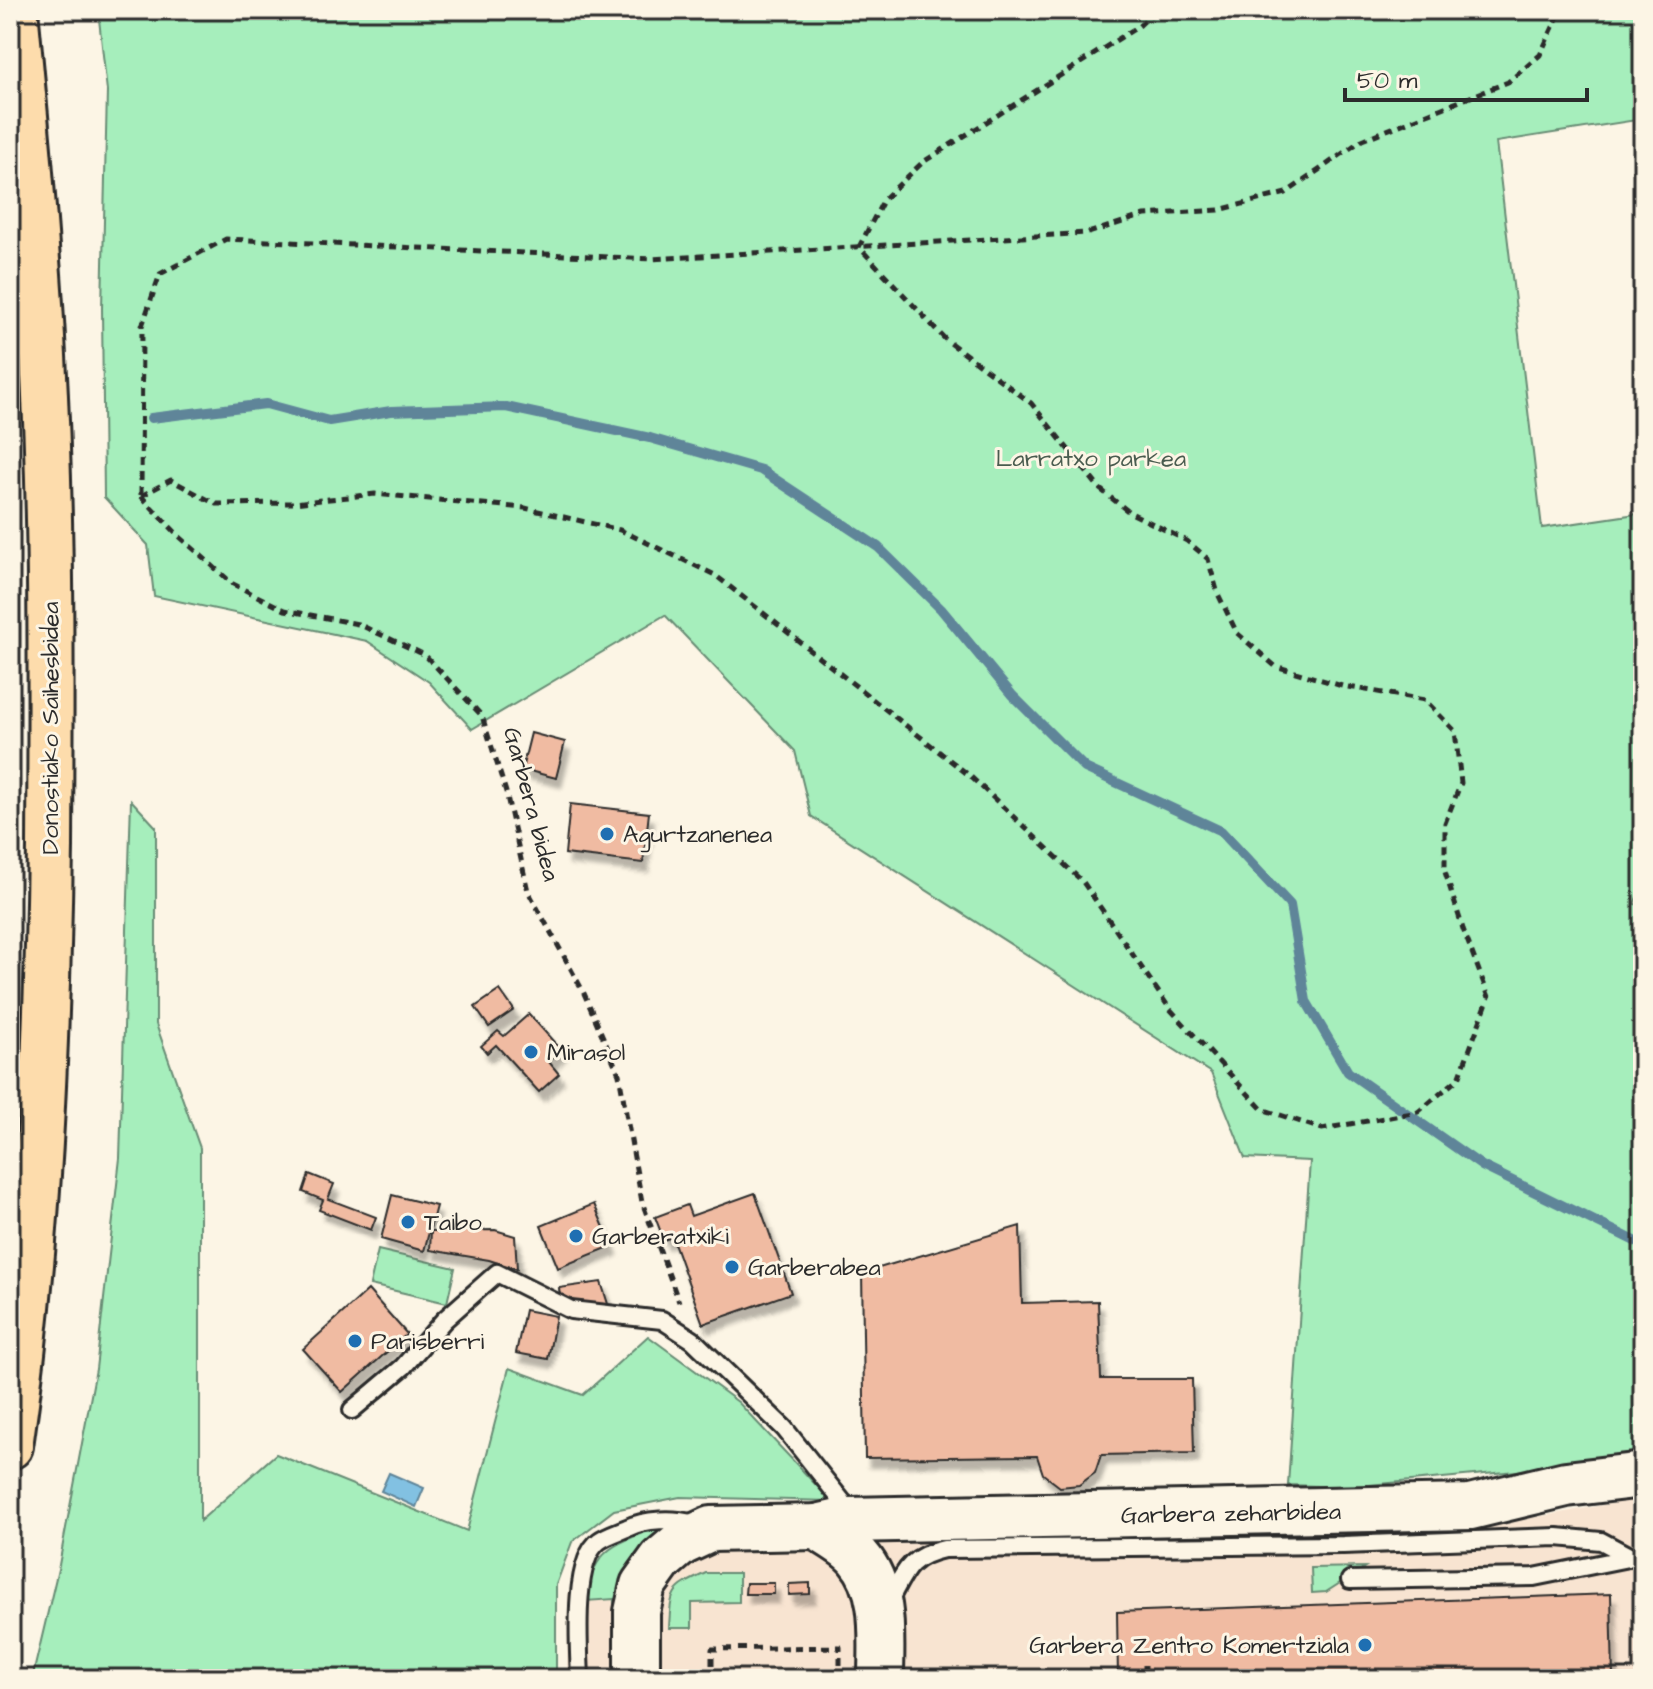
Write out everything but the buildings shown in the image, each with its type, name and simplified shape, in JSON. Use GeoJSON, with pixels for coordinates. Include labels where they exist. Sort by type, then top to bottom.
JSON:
{"type":"FeatureCollection","features":[{"type":"Feature","properties":{"kind":"highway","name":"Donostiako Saihesbidea"},"geometry":{"type":"LineString","coordinates":[[10,1446],[30,1296],[40,1140],[48,968],[52,671],[43,359],[15,10]]}},
{"type":"Feature","properties":{"kind":"street","name":"Garbera zeharbidea"},"geometry":{"type":"LineString","coordinates":[[637,1679],[637,1612],[643,1585],[661,1560],[681,1543],[711,1529],[1470,1507],[1566,1484],[1643,1475]]}},
{"type":"Feature","properties":{"kind":"street"},"geometry":{"type":"LineString","coordinates":[[832,1524],[871,1576],[882,1615],[881,1679]]}},
{"type":"Feature","properties":{"kind":"lane"},"geometry":{"type":"LineString","coordinates":[[352,1410],[403,1367],[444,1320],[497,1273],[571,1310],[662,1320],[693,1340],[784,1428],[842,1501],[832,1524]]}},
{"type":"Feature","properties":{"kind":"lane"},"geometry":{"type":"LineString","coordinates":[[580,1679],[579,1608],[583,1570],[597,1542],[639,1522],[685,1521],[711,1529]]}},
{"type":"Feature","properties":{"kind":"lane"},"geometry":{"type":"LineString","coordinates":[[882,1615],[908,1567],[922,1554],[944,1549],[1343,1545],[1557,1537],[1601,1541],[1637,1556]]}},
{"type":"Feature","properties":{"kind":"lane"},"geometry":{"type":"LineString","coordinates":[[1350,1580],[1534,1577],[1637,1556]]}},
{"type":"Feature","properties":{"kind":"path"},"geometry":{"type":"LineString","coordinates":[[859,247],[884,199],[923,162],[1139,26],[1156,10]]}},
{"type":"Feature","properties":{"kind":"path"},"geometry":{"type":"LineString","coordinates":[[859,247],[945,339],[1031,403],[1100,489],[1129,512],[1187,541],[1208,559],[1218,594],[1237,633],[1275,666],[1342,686],[1425,700],[1455,731],[1461,783],[1445,823],[1445,872],[1489,997],[1459,1078],[1418,1112],[1322,1129],[1262,1109],[1170,1009],[1083,882],[970,776],[715,575],[620,530],[525,508],[375,494],[294,503],[216,504],[171,480],[141,496],[142,326],[160,274],[226,239],[652,259],[1088,233],[1145,215],[1219,210],[1286,193],[1362,140],[1508,82],[1540,55],[1561,10]]}},
{"type":"Feature","properties":{"kind":"path","name":"Garbera bidea"},"geometry":{"type":"LineString","coordinates":[[141,496],[179,536],[233,584],[285,610],[358,624],[425,655],[482,716],[506,792],[528,891],[583,991],[619,1074],[642,1202],[693,1340]]}},
{"type":"Feature","properties":{"kind":"path"},"geometry":{"type":"LineString","coordinates":[[712,1679],[712,1649],[840,1647],[840,1679]]}},
{"type":"Feature","properties":{"kind":"path"},"geometry":{"type":"LineString","coordinates":[[1145,1665],[1145,1679]]}},
{"type":"Feature","properties":{"kind":"shaded area"},"geometry":{"type":"Polygon","coordinates":[[[1643,1498],[1643,1679],[567,1679],[568,1591],[615,1590],[712,1544],[1049,1540],[1102,1546],[1339,1541],[1465,1530],[1643,1498]]]}},
{"type":"Feature","properties":{"kind":"green space","name":"Larratxo parkea"},"geometry":{"type":"Polygon","coordinates":[[[98,10],[1643,10],[1643,119],[1496,142],[1542,528],[1643,513],[1643,884],[1634,904],[1643,905],[1643,1459],[1348,1487],[1288,1485],[1310,1161],[1245,1158],[1211,1073],[811,816],[795,751],[665,615],[472,729],[429,682],[367,641],[154,596],[148,545],[104,497],[102,308],[107,91],[98,10]]]}},
{"type":"Feature","properties":{"kind":"green space"},"geometry":{"type":"Polygon","coordinates":[[[131,800],[156,827],[156,1024],[200,1148],[200,1521],[276,1454],[467,1531],[509,1368],[583,1395],[648,1336],[738,1402],[831,1501],[680,1497],[614,1510],[572,1542],[556,1585],[556,1679],[32,1679],[59,1565],[96,1369],[120,1158],[131,800]]]}},
{"type":"Feature","properties":{"kind":"green space"},"geometry":{"type":"Polygon","coordinates":[[[378,1250],[455,1268],[447,1303],[370,1285],[378,1250]]]}},
{"type":"Feature","properties":{"kind":"green space"},"geometry":{"type":"Polygon","coordinates":[[[658,1526],[662,1536],[617,1679],[614,1679],[614,1599],[586,1601],[589,1583],[594,1569],[608,1551],[658,1526]]]}},
{"type":"Feature","properties":{"kind":"green space"},"geometry":{"type":"Polygon","coordinates":[[[1365,1567],[1326,1592],[1312,1593],[1311,1568],[1365,1567]]]}},
{"type":"Feature","properties":{"kind":"green space"},"geometry":{"type":"Polygon","coordinates":[[[706,1573],[739,1573],[739,1602],[692,1603],[692,1628],[669,1628],[675,1592],[706,1573]]]}},
{"type":"Feature","properties":{"kind":"water"},"geometry":{"type":"Polygon","coordinates":[[[389,1473],[424,1488],[416,1507],[381,1491],[389,1473]]]}},
{"type":"Feature","properties":{"kind":"waterway"},"geometry":{"type":"LineString","coordinates":[[151,418],[266,404],[329,421],[391,411],[506,407],[650,438],[761,470],[878,547],[941,609],[1012,695],[1085,768],[1221,831],[1290,905],[1306,1001],[1348,1072],[1482,1166],[1643,1245]]}},
{"type":"Feature","properties":{"kind":"place","name":"Agurtzanenea"},"geometry":{"type":"Point","coordinates":[607,834]}},
{"type":"Feature","properties":{"kind":"place","name":"Mirasol"},"geometry":{"type":"Point","coordinates":[531,1052]}},
{"type":"Feature","properties":{"kind":"place","name":"Taibo"},"geometry":{"type":"Point","coordinates":[408,1222]}},
{"type":"Feature","properties":{"kind":"place","name":"Garberatxiki"},"geometry":{"type":"Point","coordinates":[576,1236]}},
{"type":"Feature","properties":{"kind":"place","name":"Garberabea"},"geometry":{"type":"Point","coordinates":[732,1267]}},
{"type":"Feature","properties":{"kind":"place","name":"Parisberri"},"geometry":{"type":"Point","coordinates":[355,1341]}},
{"type":"Feature","properties":{"kind":"place","name":"Garbera Zentro Komertziala"},"geometry":{"type":"Point","coordinates":[1365,1645]}}]}
